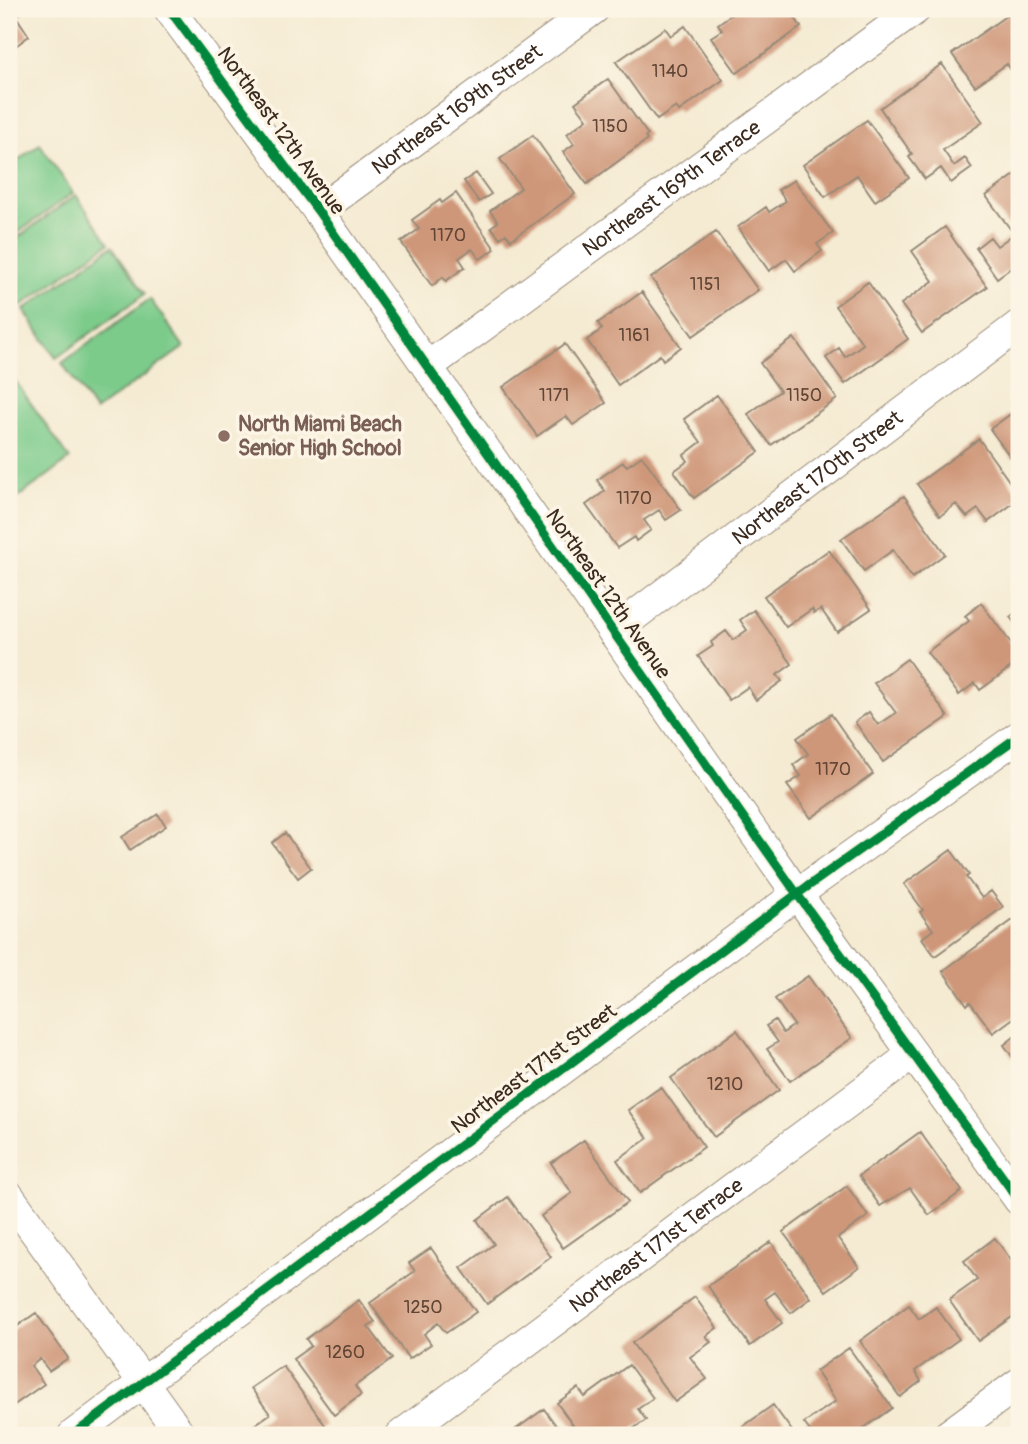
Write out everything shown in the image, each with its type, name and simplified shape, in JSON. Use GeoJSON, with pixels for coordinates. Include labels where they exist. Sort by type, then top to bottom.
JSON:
{"type":"FeatureCollection","features":[{"type":"Feature","properties":{"kind":"street","name":"Northeast 12th Avenue"},"geometry":{"type":"LineString","coordinates":[[169,9],[318,211],[797,894],[1019,1200]]}},
{"type":"Feature","properties":{"kind":"street","name":"Northeast 169th Street"},"geometry":{"type":"LineString","coordinates":[[318,211],[594,9]]}},
{"type":"Feature","properties":{"kind":"street","name":"Northeast 169th Terrace"},"geometry":{"type":"LineString","coordinates":[[428,367],[916,9]]}},
{"type":"Feature","properties":{"kind":"street","name":"Northeast 170th Street"},"geometry":{"type":"LineString","coordinates":[[613,632],[1019,325]]}},
{"type":"Feature","properties":{"kind":"street","name":"Northeast 171st Street"},"geometry":{"type":"LineString","coordinates":[[73,1435],[797,894],[1019,736]]}},
{"type":"Feature","properties":{"kind":"street","name":"Northeast 171st Terrace"},"geometry":{"type":"LineString","coordinates":[[401,1435],[914,1054]]}},
{"type":"Feature","properties":{"kind":"street"},"geometry":{"type":"LineString","coordinates":[[9,1196],[181,1435]]}},
{"type":"Feature","properties":{"kind":"street"},"geometry":{"type":"LineString","coordinates":[[948,1435],[1019,1383]]}},
{"type":"Feature","properties":{"kind":"green space"},"geometry":{"type":"Polygon","coordinates":[[[40,144],[73,193],[9,239],[9,167],[40,144]]]}},
{"type":"Feature","properties":{"kind":"green space"},"geometry":{"type":"Polygon","coordinates":[[[76,195],[109,243],[21,306],[9,288],[9,244],[76,195]]]}},
{"type":"Feature","properties":{"kind":"green space"},"geometry":{"type":"Polygon","coordinates":[[[112,246],[145,294],[56,358],[24,310],[112,246]]]}},
{"type":"Feature","properties":{"kind":"green space"},"geometry":{"type":"Polygon","coordinates":[[[150,299],[184,347],[95,411],[62,363],[150,299]]]}},
{"type":"Feature","properties":{"kind":"green space"},"geometry":{"type":"Polygon","coordinates":[[[9,372],[70,459],[9,504],[9,372]]]}},
{"type":"Feature","properties":{"kind":"building"},"geometry":{"type":"Polygon","coordinates":[[[9,9],[27,9],[16,16],[29,36],[9,51],[9,9]]]}},
{"type":"Feature","properties":{"kind":"building"},"geometry":{"type":"Polygon","coordinates":[[[729,9],[789,9],[801,27],[737,73],[711,37],[722,30],[718,24],[732,14],[729,9]]]}},
{"type":"Feature","properties":{"kind":"building"},"geometry":{"type":"Polygon","coordinates":[[[1013,11],[1015,14],[1019,12],[1019,81],[1007,64],[975,86],[952,54],[1013,11]]]}},
{"type":"Feature","properties":{"kind":"building"},"geometry":{"type":"Polygon","coordinates":[[[685,26],[723,80],[679,111],[676,107],[657,120],[616,62],[665,28],[671,36],[685,26]]]}},
{"type":"Feature","properties":{"kind":"building"},"geometry":{"type":"Polygon","coordinates":[[[942,64],[983,122],[943,150],[954,166],[965,158],[972,168],[951,183],[941,168],[925,179],[909,157],[912,154],[880,108],[942,64]]]}},
{"type":"Feature","properties":{"kind":"building"},"geometry":{"type":"Polygon","coordinates":[[[608,79],[648,135],[645,137],[647,140],[587,184],[563,152],[574,144],[567,134],[587,119],[575,103],[608,79]]]}},
{"type":"Feature","properties":{"kind":"building"},"geometry":{"type":"Polygon","coordinates":[[[867,120],[909,178],[875,201],[857,175],[825,197],[803,165],[867,120]]]}},
{"type":"Feature","properties":{"kind":"building"},"geometry":{"type":"Polygon","coordinates":[[[533,135],[575,194],[511,240],[506,234],[500,238],[491,227],[498,222],[490,211],[521,188],[500,159],[533,135]]]}},
{"type":"Feature","properties":{"kind":"building"},"geometry":{"type":"Polygon","coordinates":[[[1019,172],[1019,262],[997,278],[976,248],[990,237],[997,246],[1014,234],[986,196],[1019,172]]]}},
{"type":"Feature","properties":{"kind":"building"},"geometry":{"type":"Polygon","coordinates":[[[476,173],[491,194],[479,202],[464,181],[476,173]]]}},
{"type":"Feature","properties":{"kind":"building"},"geometry":{"type":"Polygon","coordinates":[[[794,180],[833,233],[817,244],[822,251],[795,271],[786,259],[769,271],[738,227],[766,207],[769,212],[786,201],[778,190],[794,180]]]}},
{"type":"Feature","properties":{"kind":"building"},"geometry":{"type":"Polygon","coordinates":[[[456,193],[495,249],[480,259],[472,249],[459,258],[465,267],[446,281],[443,277],[432,286],[401,242],[419,229],[412,220],[440,200],[442,203],[456,193]]]}},
{"type":"Feature","properties":{"kind":"building"},"geometry":{"type":"Polygon","coordinates":[[[945,227],[987,287],[922,333],[901,304],[933,281],[912,251],[945,227]]]}},
{"type":"Feature","properties":{"kind":"building"},"geometry":{"type":"Polygon","coordinates":[[[716,232],[758,290],[693,336],[651,278],[716,232]]]}},
{"type":"Feature","properties":{"kind":"building"},"geometry":{"type":"Polygon","coordinates":[[[868,282],[908,339],[845,384],[826,358],[839,348],[845,357],[863,344],[835,306],[868,282]]]}},
{"type":"Feature","properties":{"kind":"building"},"geometry":{"type":"Polygon","coordinates":[[[642,292],[681,347],[663,360],[660,355],[618,385],[587,340],[602,329],[598,323],[642,292]]]}},
{"type":"Feature","properties":{"kind":"building"},"geometry":{"type":"Polygon","coordinates":[[[794,338],[837,399],[771,445],[748,414],[780,391],[760,363],[794,338]]]}},
{"type":"Feature","properties":{"kind":"building"},"geometry":{"type":"Polygon","coordinates":[[[565,344],[606,403],[573,425],[566,416],[537,436],[503,387],[565,344]]]}},
{"type":"Feature","properties":{"kind":"building"},"geometry":{"type":"Polygon","coordinates":[[[717,395],[759,452],[694,498],[674,471],[688,461],[684,455],[701,442],[684,419],[717,395]]]}},
{"type":"Feature","properties":{"kind":"building"},"geometry":{"type":"Polygon","coordinates":[[[1019,408],[1019,454],[1012,459],[990,429],[1019,408]]]}},
{"type":"Feature","properties":{"kind":"building"},"geometry":{"type":"Polygon","coordinates":[[[979,439],[1019,495],[1019,499],[988,522],[978,509],[967,517],[956,504],[940,516],[917,484],[979,439]]]}},
{"type":"Feature","properties":{"kind":"building"},"geometry":{"type":"Polygon","coordinates":[[[642,456],[681,510],[666,520],[659,510],[644,520],[651,530],[636,541],[634,537],[617,548],[586,505],[605,491],[597,480],[623,462],[627,466],[642,456]]]}},
{"type":"Feature","properties":{"kind":"building"},"geometry":{"type":"Polygon","coordinates":[[[904,496],[945,554],[912,578],[893,550],[864,571],[841,539],[904,496]]]}},
{"type":"Feature","properties":{"kind":"building"},"geometry":{"type":"Polygon","coordinates":[[[829,550],[871,609],[837,632],[821,609],[814,613],[812,609],[786,627],[764,596],[829,550]]]}},
{"type":"Feature","properties":{"kind":"building"},"geometry":{"type":"Polygon","coordinates":[[[981,603],[1019,654],[1019,661],[980,690],[975,683],[959,695],[927,652],[969,621],[965,616],[981,603]]]}},
{"type":"Feature","properties":{"kind":"building"},"geometry":{"type":"Polygon","coordinates":[[[754,610],[792,664],[777,675],[782,681],[756,700],[748,687],[729,700],[698,656],[713,646],[711,642],[726,631],[733,640],[747,630],[740,620],[754,610]]]}},
{"type":"Feature","properties":{"kind":"building"},"geometry":{"type":"Polygon","coordinates":[[[1019,610],[1019,629],[1010,617],[1019,610]]]}},
{"type":"Feature","properties":{"kind":"building"},"geometry":{"type":"Polygon","coordinates":[[[907,659],[948,717],[883,762],[855,722],[869,712],[878,725],[896,713],[874,683],[907,659]]]}},
{"type":"Feature","properties":{"kind":"building"},"geometry":{"type":"Polygon","coordinates":[[[831,714],[873,774],[811,818],[787,785],[801,776],[793,765],[808,754],[797,738],[831,714]]]}},
{"type":"Feature","properties":{"kind":"building"},"geometry":{"type":"Polygon","coordinates":[[[158,814],[166,826],[130,850],[122,837],[158,814]]]}},
{"type":"Feature","properties":{"kind":"building"},"geometry":{"type":"Polygon","coordinates":[[[285,833],[311,868],[298,878],[272,843],[285,833]]]}},
{"type":"Feature","properties":{"kind":"building"},"geometry":{"type":"Polygon","coordinates":[[[951,850],[982,898],[991,891],[1003,907],[935,956],[922,938],[933,930],[920,912],[923,910],[904,884],[951,850]]]}},
{"type":"Feature","properties":{"kind":"building"},"geometry":{"type":"Polygon","coordinates":[[[1013,920],[1019,929],[1019,1014],[993,1033],[970,1002],[967,1005],[943,971],[1013,920]]]}},
{"type":"Feature","properties":{"kind":"building"},"geometry":{"type":"Polygon","coordinates":[[[808,976],[852,1038],[790,1081],[767,1049],[778,1042],[766,1026],[775,1020],[783,1033],[794,1025],[775,999],[808,976]]]}},
{"type":"Feature","properties":{"kind":"building"},"geometry":{"type":"Polygon","coordinates":[[[737,1030],[779,1090],[714,1137],[671,1078],[737,1030]]]}},
{"type":"Feature","properties":{"kind":"building"},"geometry":{"type":"Polygon","coordinates":[[[1019,1033],[1019,1066],[1004,1045],[1019,1033]]]}},
{"type":"Feature","properties":{"kind":"building"},"geometry":{"type":"Polygon","coordinates":[[[661,1087],[704,1147],[640,1193],[617,1160],[648,1138],[628,1110],[661,1087]]]}},
{"type":"Feature","properties":{"kind":"building"},"geometry":{"type":"Polygon","coordinates":[[[920,1132],[962,1191],[929,1215],[910,1188],[880,1206],[859,1176],[920,1132]]]}},
{"type":"Feature","properties":{"kind":"building"},"geometry":{"type":"Polygon","coordinates":[[[584,1140],[628,1202],[563,1248],[541,1216],[572,1193],[551,1163],[584,1140]]]}},
{"type":"Feature","properties":{"kind":"building"},"geometry":{"type":"Polygon","coordinates":[[[847,1186],[868,1216],[838,1238],[859,1267],[826,1291],[783,1232],[847,1186]]]}},
{"type":"Feature","properties":{"kind":"building"},"geometry":{"type":"Polygon","coordinates":[[[508,1197],[551,1257],[487,1304],[461,1268],[494,1244],[477,1220],[508,1197]]]}},
{"type":"Feature","properties":{"kind":"building"},"geometry":{"type":"Polygon","coordinates":[[[995,1238],[1019,1271],[1019,1312],[978,1341],[949,1300],[977,1280],[964,1261],[995,1238]]]}},
{"type":"Feature","properties":{"kind":"building"},"geometry":{"type":"Polygon","coordinates":[[[771,1242],[811,1298],[791,1313],[775,1292],[765,1299],[782,1323],[750,1346],[708,1286],[771,1242]]]}},
{"type":"Feature","properties":{"kind":"building"},"geometry":{"type":"Polygon","coordinates":[[[431,1248],[476,1312],[446,1333],[438,1323],[424,1334],[431,1344],[409,1359],[370,1303],[415,1271],[409,1263],[431,1248]]]}},
{"type":"Feature","properties":{"kind":"building"},"geometry":{"type":"Polygon","coordinates":[[[695,1297],[717,1328],[706,1336],[711,1342],[690,1357],[707,1379],[675,1402],[632,1343],[695,1297]]]}},
{"type":"Feature","properties":{"kind":"building"},"geometry":{"type":"Polygon","coordinates":[[[359,1300],[375,1322],[368,1326],[392,1359],[355,1386],[361,1395],[334,1415],[293,1359],[311,1346],[306,1339],[359,1300]]]}},
{"type":"Feature","properties":{"kind":"building"},"geometry":{"type":"Polygon","coordinates":[[[909,1305],[919,1319],[936,1307],[959,1339],[915,1371],[921,1381],[900,1397],[860,1341],[909,1305]]]}},
{"type":"Feature","properties":{"kind":"building"},"geometry":{"type":"Polygon","coordinates":[[[36,1313],[68,1358],[49,1371],[40,1359],[31,1366],[44,1384],[14,1405],[9,1398],[9,1332],[36,1313]]]}},
{"type":"Feature","properties":{"kind":"building"},"geometry":{"type":"Polygon","coordinates":[[[849,1348],[892,1408],[854,1435],[813,1435],[804,1423],[836,1401],[816,1371],[849,1348]]]}},
{"type":"Feature","properties":{"kind":"building"},"geometry":{"type":"Polygon","coordinates":[[[629,1365],[653,1398],[638,1409],[646,1420],[624,1435],[580,1435],[557,1403],[578,1388],[585,1397],[629,1365]]]}},
{"type":"Feature","properties":{"kind":"building"},"geometry":{"type":"Polygon","coordinates":[[[283,1366],[325,1425],[311,1435],[240,1435],[270,1414],[251,1388],[283,1366]]]}},
{"type":"Feature","properties":{"kind":"building"},"geometry":{"type":"Polygon","coordinates":[[[773,1405],[795,1435],[746,1435],[741,1428],[773,1405]]]}},
{"type":"Feature","properties":{"kind":"building"},"geometry":{"type":"Polygon","coordinates":[[[544,1409],[563,1435],[508,1435],[544,1409]]]}},
{"type":"Feature","properties":{"kind":"cycle path"},"geometry":{"type":"LineString","coordinates":[[169,9],[318,211],[797,894],[1019,1200]]}},
{"type":"Feature","properties":{"kind":"cycle path"},"geometry":{"type":"LineString","coordinates":[[73,1435],[797,894],[1019,736]]}},
{"type":"Feature","properties":{"kind":"place","name":"North Miami Beach Senior High School"},"geometry":{"type":"Point","coordinates":[224,436]}}]}
